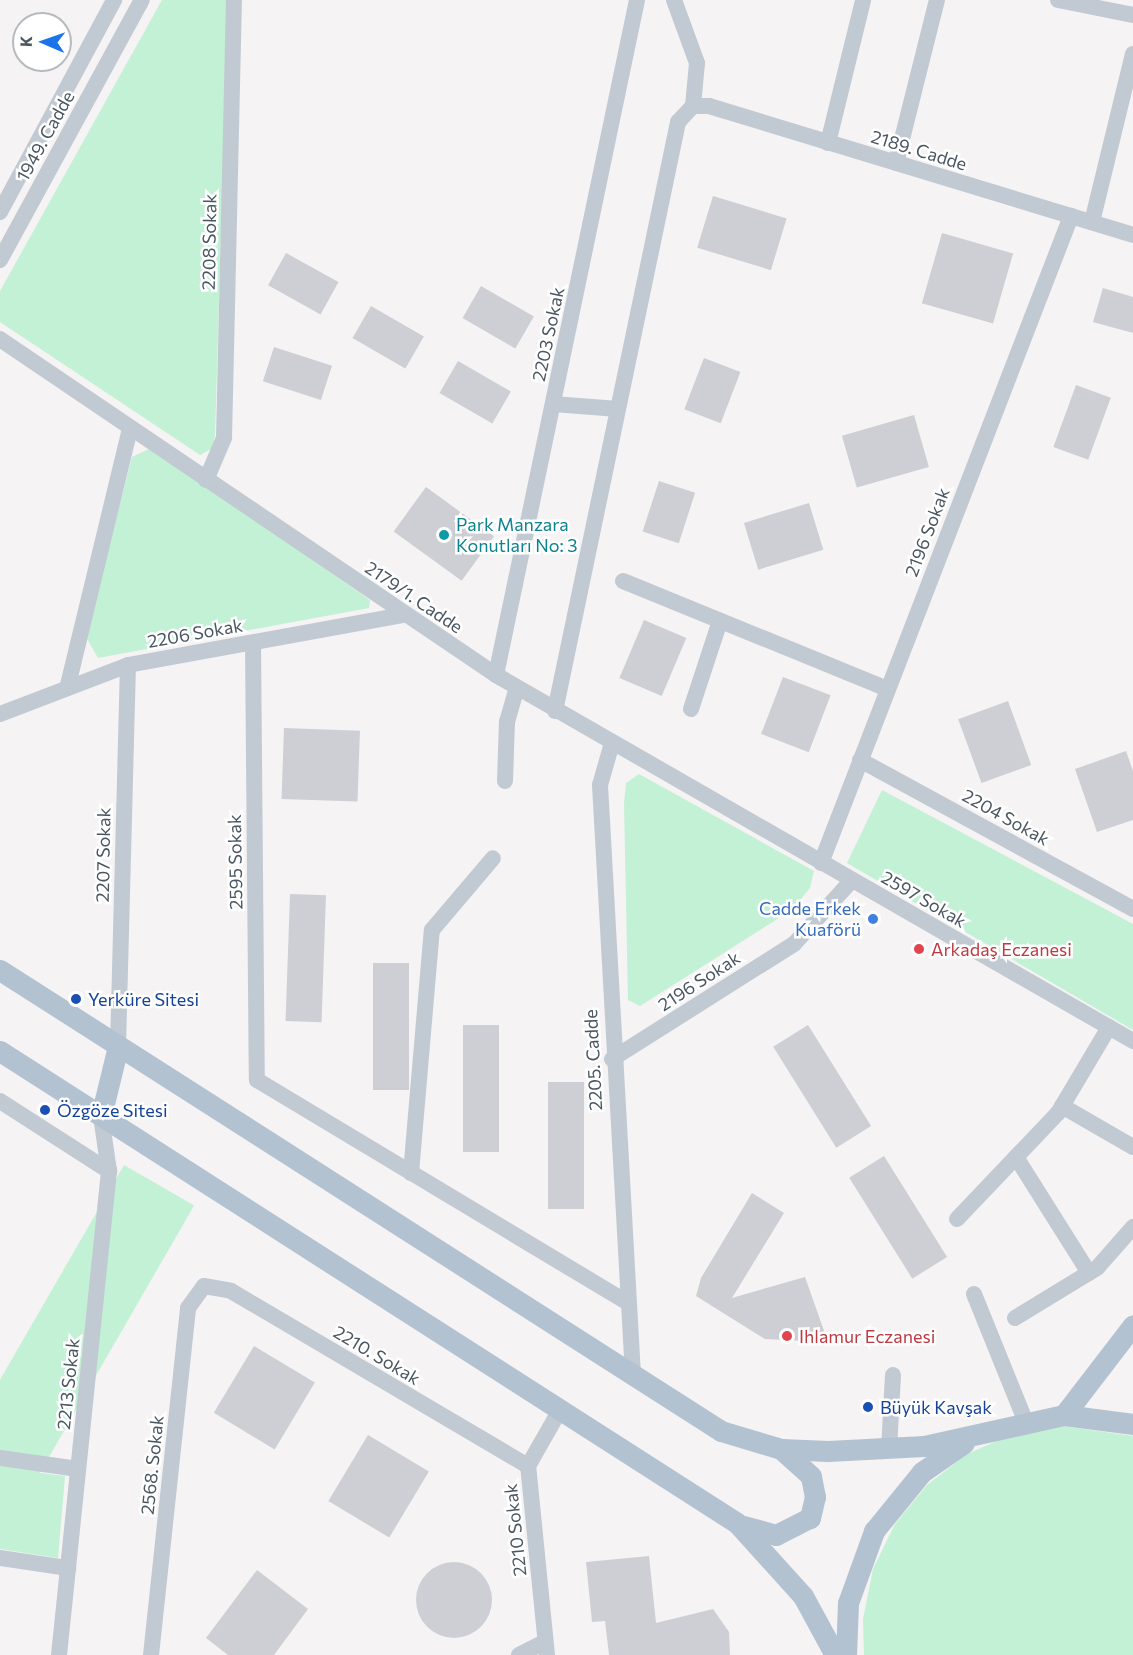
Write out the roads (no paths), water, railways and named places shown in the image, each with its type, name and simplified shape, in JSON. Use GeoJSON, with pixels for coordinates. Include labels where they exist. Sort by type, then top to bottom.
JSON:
{"type":"FeatureCollection","features":[{"type":"Feature","properties":{"kind":"main road"},"geometry":{"type":"LineString","coordinates":[[0,970],[721,1431],[781,1449],[889,1449],[986,1432],[1025,1420],[1064,1415],[1133,1424]]}},
{"type":"Feature","properties":{"kind":"main road"},"geometry":{"type":"LineString","coordinates":[[101,1116],[118,1046]]}},
{"type":"Feature","properties":{"kind":"main road"},"geometry":{"type":"LineString","coordinates":[[0,1052],[737,1523],[803,1596],[835,1655]]}},
{"type":"Feature","properties":{"kind":"main road"},"geometry":{"type":"LineString","coordinates":[[1064,1415],[1133,1325]]}},
{"type":"Feature","properties":{"kind":"main road"},"geometry":{"type":"LineString","coordinates":[[846,1655],[848,1603],[874,1531],[922,1472],[986,1432]]}},
{"type":"Feature","properties":{"kind":"main road"},"geometry":{"type":"LineString","coordinates":[[737,1523],[776,1534],[810,1518],[815,1497],[811,1476],[781,1449]]}},
{"type":"Feature","properties":{"kind":"street","name":"1949. Cadde"},"geometry":{"type":"LineString","coordinates":[[0,212],[114,0]]}},
{"type":"Feature","properties":{"kind":"street","name":"1949. Cadde"},"geometry":{"type":"LineString","coordinates":[[0,260],[142,0]]}},
{"type":"Feature","properties":{"kind":"street","name":"2208 Sokak"},"geometry":{"type":"LineString","coordinates":[[206,480],[224,438],[234,0]]}},
{"type":"Feature","properties":{"kind":"street","name":"2203 Sokak"},"geometry":{"type":"LineString","coordinates":[[496,675],[637,0]]}},
{"type":"Feature","properties":{"kind":"street"},"geometry":{"type":"LineString","coordinates":[[555,711],[678,122],[693,106],[697,63],[674,0]]}},
{"type":"Feature","properties":{"kind":"street"},"geometry":{"type":"LineString","coordinates":[[828,142],[863,0]]}},
{"type":"Feature","properties":{"kind":"street"},"geometry":{"type":"LineString","coordinates":[[896,163],[937,0]]}},
{"type":"Feature","properties":{"kind":"street"},"geometry":{"type":"LineString","coordinates":[[1058,0],[1133,15]]}},
{"type":"Feature","properties":{"kind":"street"},"geometry":{"type":"LineString","coordinates":[[1092,222],[1133,54]]}},
{"type":"Feature","properties":{"kind":"street","name":"2189. Cadde"},"geometry":{"type":"LineString","coordinates":[[693,106],[828,142],[1133,235]]}},
{"type":"Feature","properties":{"kind":"street","name":"2196 Sokak"},"geometry":{"type":"LineString","coordinates":[[820,862],[1071,216]]}},
{"type":"Feature","properties":{"kind":"street","name":"2179/1. Cadde"},"geometry":{"type":"LineString","coordinates":[[0,339],[404,615],[496,675],[820,862]]}},
{"type":"Feature","properties":{"kind":"street"},"geometry":{"type":"LineString","coordinates":[[553,404],[618,409]]}},
{"type":"Feature","properties":{"kind":"street"},"geometry":{"type":"LineString","coordinates":[[68,685],[130,428]]}},
{"type":"Feature","properties":{"kind":"street"},"geometry":{"type":"LineString","coordinates":[[623,580],[888,689]]}},
{"type":"Feature","properties":{"kind":"street","name":"2206 Sokak"},"geometry":{"type":"LineString","coordinates":[[0,714],[68,685],[128,666],[404,615]]}},
{"type":"Feature","properties":{"kind":"street"},"geometry":{"type":"LineString","coordinates":[[691,709],[720,621]]}},
{"type":"Feature","properties":{"kind":"street","name":"2595 Sokak"},"geometry":{"type":"LineString","coordinates":[[253,643],[257,1080],[411,1173]]}},
{"type":"Feature","properties":{"kind":"street","name":"2207 Sokak"},"geometry":{"type":"LineString","coordinates":[[118,1046],[128,666]]}},
{"type":"Feature","properties":{"kind":"street"},"geometry":{"type":"LineString","coordinates":[[505,781],[507,722],[517,688]]}},
{"type":"Feature","properties":{"kind":"street","name":"2205. Cadde"},"geometry":{"type":"LineString","coordinates":[[612,743],[600,785],[612,1059],[633,1376]]}},
{"type":"Feature","properties":{"kind":"street","name":"2204 Sokak"},"geometry":{"type":"LineString","coordinates":[[860,760],[1133,909]]}},
{"type":"Feature","properties":{"kind":"street"},"geometry":{"type":"LineString","coordinates":[[493,858],[432,930],[411,1173],[628,1303]]}},
{"type":"Feature","properties":{"kind":"street","name":"2597 Sokak"},"geometry":{"type":"LineString","coordinates":[[820,862],[1133,1041]]}},
{"type":"Feature","properties":{"kind":"street","name":"2196 Sokak"},"geometry":{"type":"LineString","coordinates":[[612,1059],[794,944],[852,880]]}},
{"type":"Feature","properties":{"kind":"street"},"geometry":{"type":"LineString","coordinates":[[957,1219],[1062,1106],[1109,1027]]}},
{"type":"Feature","properties":{"kind":"street"},"geometry":{"type":"LineString","coordinates":[[0,1101],[109,1171]]}},
{"type":"Feature","properties":{"kind":"street"},"geometry":{"type":"LineString","coordinates":[[1062,1106],[1133,1147]]}},
{"type":"Feature","properties":{"kind":"street","name":"2213 Sokak"},"geometry":{"type":"LineString","coordinates":[[59,1655],[109,1171],[101,1116]]}},
{"type":"Feature","properties":{"kind":"street"},"geometry":{"type":"LineString","coordinates":[[1016,1157],[1089,1273]]}},
{"type":"Feature","properties":{"kind":"street"},"geometry":{"type":"LineString","coordinates":[[1015,1318],[1089,1273],[1133,1227]]}},
{"type":"Feature","properties":{"kind":"street","name":"2210. Sokak"},"geometry":{"type":"LineString","coordinates":[[204,1286],[231,1291],[528,1466]]}},
{"type":"Feature","properties":{"kind":"street","name":"2568. Sokak"},"geometry":{"type":"LineString","coordinates":[[151,1655],[188,1308],[204,1286]]}},
{"type":"Feature","properties":{"kind":"street"},"geometry":{"type":"LineString","coordinates":[[974,1294],[1025,1420]]}},
{"type":"Feature","properties":{"kind":"street"},"geometry":{"type":"LineString","coordinates":[[889,1449],[893,1375]]}},
{"type":"Feature","properties":{"kind":"street","name":"2210 Sokak"},"geometry":{"type":"LineString","coordinates":[[546,1648],[528,1466],[560,1410]]}},
{"type":"Feature","properties":{"kind":"street"},"geometry":{"type":"LineString","coordinates":[[0,1458],[78,1469]]}},
{"type":"Feature","properties":{"kind":"street"},"geometry":{"type":"LineString","coordinates":[[0,1558],[68,1568]]}},
{"type":"Feature","properties":{"kind":"street"},"geometry":{"type":"LineString","coordinates":[[519,1655],[546,1648]]}},
{"type":"Feature","properties":{"kind":"place","name":"Park Manzara Konutları No: 3"},"geometry":{"type":"Point","coordinates":[444,535]}},
{"type":"Feature","properties":{"kind":"place","name":"Cadde Erkek Kuaförü"},"geometry":{"type":"Point","coordinates":[873,919]}},
{"type":"Feature","properties":{"kind":"place","name":"Arkadaş Eczanesi"},"geometry":{"type":"Point","coordinates":[919,949]}},
{"type":"Feature","properties":{"kind":"place","name":"Yerküre Sitesi"},"geometry":{"type":"Point","coordinates":[76,999]}},
{"type":"Feature","properties":{"kind":"place","name":"Özgöze Sitesi"},"geometry":{"type":"Point","coordinates":[45,1110]}},
{"type":"Feature","properties":{"kind":"place","name":"Ihlamur Eczanesi"},"geometry":{"type":"Point","coordinates":[787,1336]}},
{"type":"Feature","properties":{"kind":"place","name":"Büyük Kavşak"},"geometry":{"type":"Point","coordinates":[868,1407]}}]}
